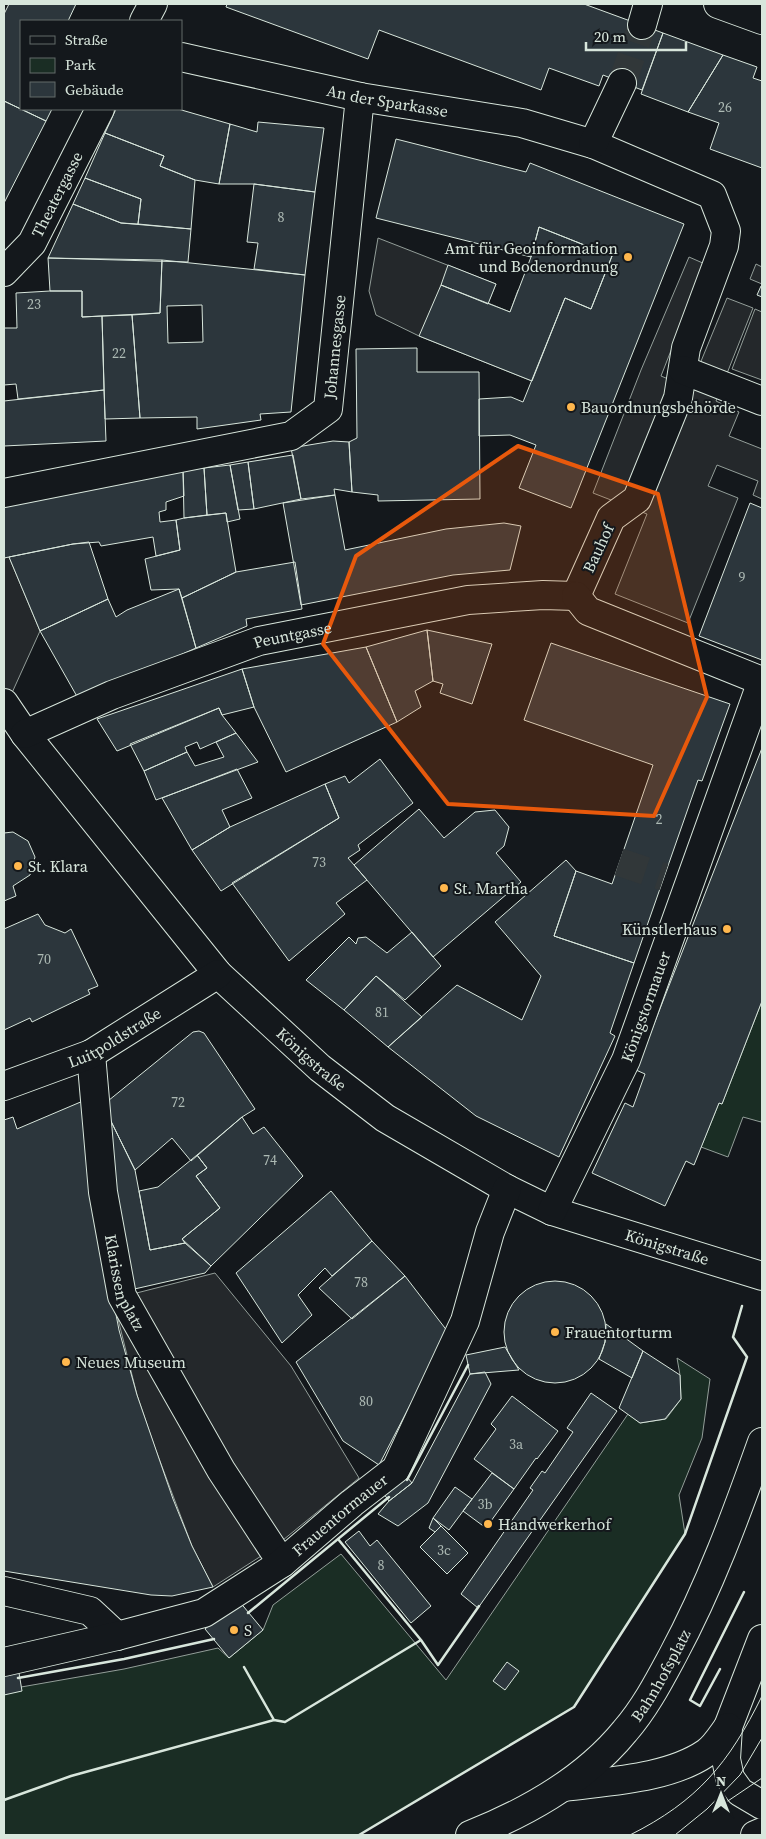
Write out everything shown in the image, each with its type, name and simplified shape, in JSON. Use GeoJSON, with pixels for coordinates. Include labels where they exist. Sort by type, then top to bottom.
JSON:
{"type":"FeatureCollection","features":[{"type":"Feature","properties":{"kind":"street"},"geometry":{"type":"LineString","coordinates":[[145,20],[153,4]]}},
{"type":"Feature","properties":{"kind":"street"},"geometry":{"type":"LineString","coordinates":[[718,4],[762,20]]}},
{"type":"Feature","properties":{"kind":"street","name":"An der Sparkasse"},"geometry":{"type":"LineString","coordinates":[[182,57],[360,97],[522,123],[593,144],[712,195],[726,231]]}},
{"type":"Feature","properties":{"kind":"street"},"geometry":{"type":"LineString","coordinates":[[593,144],[622,82]]}},
{"type":"Feature","properties":{"kind":"street","name":"Johannesgasse"},"geometry":{"type":"LineString","coordinates":[[4,493],[291,436],[328,409],[360,97]]}},
{"type":"Feature","properties":{"kind":"street","name":"Theatergasse"},"geometry":{"type":"LineString","coordinates":[[4,272],[32,243],[99,110]]}},
{"type":"Feature","properties":{"kind":"street","name":"Bauhof"},"geometry":{"type":"LineString","coordinates":[[576,596],[611,518],[637,499],[678,398],[686,348],[724,246],[726,231]]}},
{"type":"Feature","properties":{"kind":"street"},"geometry":{"type":"LineString","coordinates":[[683,370],[762,401]]}},
{"type":"Feature","properties":{"kind":"street","name":"Peuntgasse"},"geometry":{"type":"LineString","coordinates":[[25,734],[112,695],[259,641],[468,600],[543,595],[576,596]]}},
{"type":"Feature","properties":{"kind":"street"},"geometry":{"type":"LineString","coordinates":[[576,596],[588,611],[762,681]]}},
{"type":"Feature","properties":{"kind":"street","name":"Königstormauer"},"geometry":{"type":"LineString","coordinates":[[552,1212],[626,1060],[762,681]]}},
{"type":"Feature","properties":{"kind":"street","name":"Königstraße"},"geometry":{"type":"LineString","coordinates":[[4,705],[25,734],[218,974],[320,1068],[385,1118],[507,1189],[552,1212],[762,1276]]}},
{"type":"Feature","properties":{"kind":"street","name":"Luitpoldstraße"},"geometry":{"type":"LineString","coordinates":[[4,1086],[92,1054],[218,974]]}},
{"type":"Feature","properties":{"kind":"street","name":"Klarissenplatz"},"geometry":{"type":"LineString","coordinates":[[92,1054],[103,1192],[122,1296],[222,1470],[282,1563]]}},
{"type":"Feature","properties":{"kind":"street","name":"Frauentormauer"},"geometry":{"type":"LineString","coordinates":[[4,1662],[117,1636],[204,1613],[282,1563],[352,1503],[396,1469],[465,1321],[490,1232],[507,1189]]}},
{"type":"Feature","properties":{"kind":"street","name":"Bahnhofsplatz"},"geometry":{"type":"LineString","coordinates":[[470,1835],[515,1815],[564,1787],[593,1764],[625,1732],[660,1680],[698,1606],[716,1565],[762,1442]]}},
{"type":"Feature","properties":{"kind":"street"},"geometry":{"type":"LineString","coordinates":[[4,1591],[90,1612],[117,1636]]}},
{"type":"Feature","properties":{"kind":"street"},"geometry":{"type":"LineString","coordinates":[[564,1787],[647,1776],[690,1762],[708,1752],[728,1726],[762,1639]]}},
{"type":"Feature","properties":{"kind":"street"},"geometry":{"type":"LineString","coordinates":[[728,1726],[726,1760],[730,1778],[740,1792],[762,1805]]}},
{"type":"Feature","properties":{"kind":"street"},"geometry":{"type":"LineString","coordinates":[[755,1835],[762,1832]]}},
{"type":"Feature","properties":{"kind":"highlighted area"},"geometry":{"type":"Polygon","coordinates":[[[518,446],[658,494],[707,697],[654,816],[448,804],[323,644],[356,556],[518,446]]]}},
{"type":"Feature","properties":{"kind":"green space"},"geometry":{"type":"Polygon","coordinates":[[[762,1001],[762,1118],[761,1122],[743,1117],[728,1157],[701,1147],[719,1103],[722,1104],[762,1001]]]}},
{"type":"Feature","properties":{"kind":"green space"},"geometry":{"type":"Polygon","coordinates":[[[677,1358],[710,1379],[702,1438],[679,1495],[685,1534],[574,1707],[359,1835],[4,1835],[4,1690],[124,1669],[218,1648],[229,1658],[263,1630],[273,1605],[341,1554],[446,1680],[628,1414],[640,1423],[666,1419],[681,1399],[677,1358]]]}},
{"type":"Feature","properties":{"kind":"shaded area"},"geometry":{"type":"Polygon","coordinates":[[[378,238],[496,284],[488,303],[510,312],[518,290],[561,308],[532,381],[419,336],[376,315],[369,291],[378,238]]]}},
{"type":"Feature","properties":{"kind":"shaded area"},"geometry":{"type":"Polygon","coordinates":[[[689,257],[705,264],[661,376],[690,388],[727,298],[753,308],[716,401],[739,412],[729,436],[762,449],[762,499],[753,495],[758,481],[717,465],[708,486],[738,498],[688,623],[615,594],[647,514],[593,493],[641,370],[689,257]]]}},
{"type":"Feature","properties":{"kind":"shaded area"},"geometry":{"type":"Polygon","coordinates":[[[756,264],[762,267],[762,284],[750,279],[756,264]]]}},
{"type":"Feature","properties":{"kind":"shaded area"},"geometry":{"type":"Polygon","coordinates":[[[755,309],[762,312],[762,380],[732,369],[755,309]]]}},
{"type":"Feature","properties":{"kind":"shaded area"},"geometry":{"type":"Polygon","coordinates":[[[9,557],[40,631],[6,706],[4,705],[4,558],[9,557]]]}},
{"type":"Feature","properties":{"kind":"shaded area"},"geometry":{"type":"Polygon","coordinates":[[[215,1273],[291,1366],[359,1478],[272,1549],[213,1587],[192,1546],[155,1448],[137,1395],[113,1299],[215,1273]]]}},
{"type":"Feature","properties":{"kind":"building"},"geometry":{"type":"Polygon","coordinates":[[[9,4],[76,4],[68,20],[20,20],[20,109],[4,101],[4,14],[9,4]]]}},
{"type":"Feature","properties":{"kind":"building"},"geometry":{"type":"Polygon","coordinates":[[[227,4],[584,4],[663,33],[642,90],[603,75],[599,86],[549,68],[541,90],[379,30],[368,59],[226,7],[227,4]]]}},
{"type":"Feature","properties":{"kind":"building"},"geometry":{"type":"Polygon","coordinates":[[[663,33],[723,55],[688,112],[641,94],[663,33]]]}},
{"type":"Feature","properties":{"kind":"building"},"geometry":{"type":"Polygon","coordinates":[[[723,55],[757,67],[753,78],[762,81],[762,168],[710,149],[719,123],[688,112],[723,55]]]}},
{"type":"Feature","properties":{"kind":"building"},"geometry":{"type":"Polygon","coordinates":[[[4,101],[46,121],[4,203],[4,101]]]}},
{"type":"Feature","properties":{"kind":"building"},"geometry":{"type":"Polygon","coordinates":[[[23,110],[52,110],[46,121],[23,110]]]}},
{"type":"Feature","properties":{"kind":"building"},"geometry":{"type":"Polygon","coordinates":[[[116,110],[181,110],[230,124],[219,184],[195,180],[160,166],[164,156],[105,133],[116,110]]]}},
{"type":"Feature","properties":{"kind":"building"},"geometry":{"type":"Polygon","coordinates":[[[258,122],[324,128],[315,192],[254,184],[219,184],[230,124],[257,132],[258,122]]]}},
{"type":"Feature","properties":{"kind":"building"},"geometry":{"type":"Polygon","coordinates":[[[105,133],[164,156],[160,166],[195,180],[191,229],[138,224],[141,199],[85,178],[105,133]]]}},
{"type":"Feature","properties":{"kind":"building"},"geometry":{"type":"Polygon","coordinates":[[[396,139],[526,172],[530,163],[684,224],[571,508],[519,488],[536,445],[510,435],[479,436],[479,399],[511,397],[523,402],[565,298],[591,309],[612,256],[539,227],[531,257],[376,218],[396,139]]]}},
{"type":"Feature","properties":{"kind":"building"},"geometry":{"type":"Polygon","coordinates":[[[85,178],[141,199],[138,224],[121,223],[73,204],[85,178]]]}},
{"type":"Feature","properties":{"kind":"building"},"geometry":{"type":"Polygon","coordinates":[[[254,184],[315,192],[305,275],[254,269],[258,243],[247,242],[254,184]]]}},
{"type":"Feature","properties":{"kind":"building"},"geometry":{"type":"Polygon","coordinates":[[[73,204],[121,223],[191,229],[188,262],[48,258],[73,204]]]}},
{"type":"Feature","properties":{"kind":"building"},"geometry":{"type":"Polygon","coordinates":[[[539,227],[612,256],[591,309],[565,298],[532,381],[419,336],[441,285],[510,312],[531,257],[539,227]]]}},
{"type":"Feature","properties":{"kind":"building"},"geometry":{"type":"Polygon","coordinates":[[[48,258],[162,260],[160,313],[82,317],[82,291],[50,291],[48,258]]]}},
{"type":"Feature","properties":{"kind":"building"},"geometry":{"type":"Polygon","coordinates":[[[162,260],[305,275],[291,412],[260,414],[261,420],[197,429],[197,417],[140,418],[132,315],[160,313],[162,260]],[[202,305],[167,306],[168,343],[203,342],[202,305]]]}},
{"type":"Feature","properties":{"kind":"building"},"geometry":{"type":"Polygon","coordinates":[[[448,265],[496,284],[488,304],[441,285],[448,265]]]}},
{"type":"Feature","properties":{"kind":"building"},"geometry":{"type":"Polygon","coordinates":[[[762,286],[762,297],[757,295],[762,286]]]}},
{"type":"Feature","properties":{"kind":"building"},"geometry":{"type":"Polygon","coordinates":[[[82,291],[82,317],[102,316],[104,390],[18,399],[16,384],[4,385],[4,328],[17,328],[16,293],[82,291]]]}},
{"type":"Feature","properties":{"kind":"building"},"geometry":{"type":"Polygon","coordinates":[[[132,315],[140,418],[105,419],[102,316],[132,315]]]}},
{"type":"Feature","properties":{"kind":"building"},"geometry":{"type":"Polygon","coordinates":[[[417,348],[417,372],[479,372],[480,499],[378,501],[378,495],[352,492],[349,442],[357,438],[356,349],[417,348]]]}},
{"type":"Feature","properties":{"kind":"building"},"geometry":{"type":"Polygon","coordinates":[[[104,390],[106,441],[4,446],[4,401],[104,390]]]}},
{"type":"Feature","properties":{"kind":"building"},"geometry":{"type":"Polygon","coordinates":[[[333,441],[349,442],[352,492],[334,489],[335,495],[301,499],[291,448],[333,441]]]}},
{"type":"Feature","properties":{"kind":"building"},"geometry":{"type":"Polygon","coordinates":[[[293,455],[301,499],[254,509],[248,462],[293,455]]]}},
{"type":"Feature","properties":{"kind":"building"},"geometry":{"type":"Polygon","coordinates":[[[248,462],[254,509],[238,510],[230,465],[248,462]]]}},
{"type":"Feature","properties":{"kind":"building"},"geometry":{"type":"Polygon","coordinates":[[[230,465],[240,519],[227,522],[226,513],[207,515],[204,468],[230,465]]]}},
{"type":"Feature","properties":{"kind":"building"},"geometry":{"type":"Polygon","coordinates":[[[204,468],[207,515],[184,518],[183,470],[204,468]]]}},
{"type":"Feature","properties":{"kind":"building"},"geometry":{"type":"Polygon","coordinates":[[[183,470],[184,496],[166,502],[166,510],[159,512],[160,522],[176,520],[180,550],[156,556],[153,537],[101,546],[99,542],[73,544],[4,558],[4,498],[183,470]]]}},
{"type":"Feature","properties":{"kind":"building"},"geometry":{"type":"Polygon","coordinates":[[[335,495],[345,550],[446,529],[504,523],[521,526],[510,570],[453,575],[301,605],[283,503],[335,495]]]}},
{"type":"Feature","properties":{"kind":"building"},"geometry":{"type":"Polygon","coordinates":[[[750,503],[762,508],[762,660],[699,636],[750,503]]]}},
{"type":"Feature","properties":{"kind":"building"},"geometry":{"type":"Polygon","coordinates":[[[226,513],[236,572],[182,598],[179,589],[151,590],[145,559],[180,550],[176,520],[226,513]]]}},
{"type":"Feature","properties":{"kind":"building"},"geometry":{"type":"Polygon","coordinates":[[[89,542],[108,599],[40,631],[9,557],[89,542]]]}},
{"type":"Feature","properties":{"kind":"building"},"geometry":{"type":"Polygon","coordinates":[[[295,562],[302,609],[246,619],[247,626],[196,648],[182,598],[236,572],[295,562]]]}},
{"type":"Feature","properties":{"kind":"building"},"geometry":{"type":"Polygon","coordinates":[[[179,589],[196,648],[79,700],[40,631],[108,599],[116,617],[127,610],[179,589]]]}},
{"type":"Feature","properties":{"kind":"building"},"geometry":{"type":"Polygon","coordinates":[[[427,630],[433,681],[415,691],[421,707],[397,722],[366,647],[427,630]]]}},
{"type":"Feature","properties":{"kind":"building"},"geometry":{"type":"Polygon","coordinates":[[[427,630],[492,644],[472,704],[440,693],[443,684],[433,681],[427,630]]]}},
{"type":"Feature","properties":{"kind":"building"},"geometry":{"type":"Polygon","coordinates":[[[551,643],[730,704],[702,781],[698,780],[634,963],[554,936],[576,871],[612,884],[653,765],[524,720],[551,643]]]}},
{"type":"Feature","properties":{"kind":"building"},"geometry":{"type":"Polygon","coordinates":[[[366,647],[397,722],[286,772],[254,707],[242,669],[366,647]]]}},
{"type":"Feature","properties":{"kind":"building"},"geometry":{"type":"Polygon","coordinates":[[[242,669],[254,707],[222,715],[219,708],[117,751],[97,719],[242,669]]]}},
{"type":"Feature","properties":{"kind":"building"},"geometry":{"type":"Polygon","coordinates":[[[219,708],[236,733],[200,749],[197,742],[185,747],[187,752],[144,771],[130,744],[219,708]]]}},
{"type":"Feature","properties":{"kind":"building"},"geometry":{"type":"Polygon","coordinates":[[[236,733],[258,762],[156,800],[144,771],[187,752],[195,766],[224,757],[216,742],[236,733]]]}},
{"type":"Feature","properties":{"kind":"building","name":"Künstlerhaus"},"geometry":{"type":"Polygon","coordinates":[[[762,748],[762,1001],[722,1104],[719,1103],[694,1165],[686,1161],[665,1206],[592,1173],[625,1103],[633,1107],[645,1074],[636,1070],[762,748]]]}},
{"type":"Feature","properties":{"kind":"building"},"geometry":{"type":"Polygon","coordinates":[[[380,759],[413,803],[358,845],[360,850],[348,858],[367,880],[336,903],[345,914],[289,961],[232,883],[339,818],[325,784],[345,776],[349,783],[380,759]]]}},
{"type":"Feature","properties":{"kind":"building"},"geometry":{"type":"Polygon","coordinates":[[[237,769],[252,798],[222,810],[230,827],[192,850],[162,798],[237,769]]]}},
{"type":"Feature","properties":{"kind":"building"},"geometry":{"type":"Polygon","coordinates":[[[325,784],[339,818],[221,891],[192,850],[230,827],[325,784]]]}},
{"type":"Feature","properties":{"kind":"building","name":"St. Martha"},"geometry":{"type":"Polygon","coordinates":[[[419,809],[444,838],[475,812],[495,810],[509,827],[504,846],[496,853],[521,882],[433,957],[354,865],[419,809]]]}},
{"type":"Feature","properties":{"kind":"building","name":"St. Klara"},"geometry":{"type":"Polygon","coordinates":[[[13,832],[28,841],[35,857],[30,875],[13,886],[16,896],[4,901],[4,833],[13,832]]]}},
{"type":"Feature","properties":{"kind":"building"},"geometry":{"type":"Polygon","coordinates":[[[566,860],[576,871],[554,936],[634,963],[610,1033],[615,1036],[559,1157],[476,1116],[388,1047],[457,985],[522,1020],[541,976],[495,922],[566,860]]]}},
{"type":"Feature","properties":{"kind":"building"},"geometry":{"type":"Polygon","coordinates":[[[38,914],[45,925],[65,933],[71,929],[98,986],[88,990],[90,994],[32,1022],[30,1018],[4,1030],[4,929],[38,914]]]}},
{"type":"Feature","properties":{"kind":"building"},"geometry":{"type":"Polygon","coordinates":[[[412,932],[441,966],[405,1000],[376,976],[344,1010],[306,980],[349,937],[356,944],[358,938],[366,937],[387,953],[412,932]]]}},
{"type":"Feature","properties":{"kind":"building"},"geometry":{"type":"Polygon","coordinates":[[[376,976],[422,1017],[388,1047],[344,1010],[376,976]]]}},
{"type":"Feature","properties":{"kind":"building"},"geometry":{"type":"Polygon","coordinates":[[[199,1031],[204,1033],[255,1109],[242,1117],[191,1161],[172,1138],[135,1170],[103,1105],[193,1032],[199,1031]]]}},
{"type":"Feature","properties":{"kind":"building","name":"Neues Museum"},"geometry":{"type":"Polygon","coordinates":[[[90,1098],[113,1299],[119,1330],[137,1395],[173,1499],[192,1546],[213,1587],[172,1596],[151,1595],[4,1571],[4,1120],[13,1117],[17,1129],[90,1098]]]}},
{"type":"Feature","properties":{"kind":"building"},"geometry":{"type":"Polygon","coordinates":[[[103,1105],[135,1170],[150,1250],[185,1243],[211,1266],[205,1273],[130,1290],[103,1105]]]}},
{"type":"Feature","properties":{"kind":"building"},"geometry":{"type":"Polygon","coordinates":[[[242,1117],[253,1134],[264,1127],[303,1176],[211,1266],[182,1239],[220,1208],[196,1176],[207,1168],[197,1155],[242,1117]]]}},
{"type":"Feature","properties":{"kind":"building"},"geometry":{"type":"Polygon","coordinates":[[[197,1155],[207,1168],[196,1176],[220,1208],[182,1239],[185,1243],[150,1250],[139,1191],[158,1187],[197,1155]]]}},
{"type":"Feature","properties":{"kind":"building"},"geometry":{"type":"Polygon","coordinates":[[[331,1191],[372,1241],[332,1276],[325,1268],[298,1295],[312,1315],[282,1343],[236,1273],[331,1191]]]}},
{"type":"Feature","properties":{"kind":"building"},"geometry":{"type":"Polygon","coordinates":[[[372,1241],[405,1276],[352,1319],[319,1288],[372,1241]]]}},
{"type":"Feature","properties":{"kind":"building"},"geometry":{"type":"Polygon","coordinates":[[[405,1276],[448,1332],[379,1465],[343,1441],[296,1362],[405,1276]]]}},
{"type":"Feature","properties":{"kind":"building","name":"Frauentorturm"},"geometry":{"type":"Polygon","coordinates":[[[555,1281],[565,1282],[584,1289],[598,1303],[605,1322],[605,1342],[598,1361],[584,1375],[565,1382],[555,1383],[545,1382],[526,1375],[512,1361],[505,1342],[504,1332],[505,1322],[512,1303],[526,1289],[545,1282],[555,1281]]]}},
{"type":"Feature","properties":{"kind":"building"},"geometry":{"type":"Polygon","coordinates":[[[606,1324],[643,1351],[632,1378],[599,1359],[605,1342],[606,1324]]]}},
{"type":"Feature","properties":{"kind":"building"},"geometry":{"type":"Polygon","coordinates":[[[505,1347],[519,1370],[470,1374],[466,1355],[505,1347]]]}},
{"type":"Feature","properties":{"kind":"building"},"geometry":{"type":"Polygon","coordinates":[[[643,1351],[680,1375],[681,1399],[665,1419],[640,1423],[619,1408],[643,1351]]]}},
{"type":"Feature","properties":{"kind":"building"},"geometry":{"type":"Polygon","coordinates":[[[485,1372],[491,1384],[428,1503],[398,1526],[378,1514],[389,1501],[412,1483],[470,1374],[485,1372]]]}},
{"type":"Feature","properties":{"kind":"building"},"geometry":{"type":"Polygon","coordinates":[[[591,1393],[617,1411],[478,1608],[461,1594],[533,1490],[530,1488],[542,1471],[545,1473],[573,1432],[567,1428],[591,1393]]]}},
{"type":"Feature","properties":{"kind":"building"},"geometry":{"type":"Polygon","coordinates":[[[512,1396],[558,1431],[514,1489],[474,1459],[496,1429],[491,1424],[512,1396]]]}},
{"type":"Feature","properties":{"kind":"building"},"geometry":{"type":"Polygon","coordinates":[[[403,1472],[412,1483],[389,1501],[381,1490],[403,1472]]]}},
{"type":"Feature","properties":{"kind":"building"},"geometry":{"type":"Polygon","coordinates":[[[492,1473],[514,1489],[486,1528],[463,1511],[492,1473]]]}},
{"type":"Feature","properties":{"kind":"building"},"geometry":{"type":"Polygon","coordinates":[[[455,1487],[472,1499],[449,1530],[433,1518],[455,1487]]]}},
{"type":"Feature","properties":{"kind":"building"},"geometry":{"type":"Polygon","coordinates":[[[433,1518],[441,1526],[435,1532],[429,1528],[433,1518]]]}},
{"type":"Feature","properties":{"kind":"building"},"geometry":{"type":"Polygon","coordinates":[[[441,1526],[468,1553],[447,1574],[420,1547],[441,1526]]]}},
{"type":"Feature","properties":{"kind":"building"},"geometry":{"type":"Polygon","coordinates":[[[359,1531],[370,1546],[377,1540],[431,1606],[411,1623],[345,1542],[359,1531]]]}},
{"type":"Feature","properties":{"kind":"building","name":"S"},"geometry":{"type":"Polygon","coordinates":[[[239,1601],[263,1630],[229,1658],[205,1629],[239,1601]]]}},
{"type":"Feature","properties":{"kind":"building"},"geometry":{"type":"Polygon","coordinates":[[[507,1662],[519,1671],[505,1690],[493,1681],[507,1662]]]}},
{"type":"Feature","properties":{"kind":"building"},"geometry":{"type":"Polygon","coordinates":[[[18,1667],[22,1691],[4,1695],[4,1670],[18,1667]]]}},
{"type":"Feature","properties":{"kind":"tunnel"},"geometry":{"type":"LineString","coordinates":[[622,83],[642,25]]}},
{"type":"Feature","properties":{"kind":"tunnel"},"geometry":{"type":"LineString","coordinates":[[619,862],[664,877]]}},
{"type":"Feature","properties":{"kind":"tram line"},"geometry":{"type":"LineString","coordinates":[[630,1835],[675,1808],[709,1778],[737,1741],[762,1696]]}},
{"type":"Feature","properties":{"kind":"tram line"},"geometry":{"type":"LineString","coordinates":[[675,1835],[707,1809],[740,1775],[762,1738]]}},
{"type":"Feature","properties":{"kind":"tram line"},"geometry":{"type":"LineString","coordinates":[[713,1811],[762,1778]]}},
{"type":"Feature","properties":{"kind":"wall"},"geometry":{"type":"LineString","coordinates":[[359,1835],[574,1707],[685,1534],[747,1357],[733,1337],[742,1306]]}},
{"type":"Feature","properties":{"kind":"wall"},"geometry":{"type":"LineString","coordinates":[[407,1480],[468,1365]]}},
{"type":"Feature","properties":{"kind":"wall"},"geometry":{"type":"LineString","coordinates":[[248,1613],[389,1497]]}},
{"type":"Feature","properties":{"kind":"wall"},"geometry":{"type":"LineString","coordinates":[[338,1539],[421,1640]]}},
{"type":"Feature","properties":{"kind":"wall"},"geometry":{"type":"LineString","coordinates":[[720,1669],[700,1706],[690,1700],[744,1592]]}},
{"type":"Feature","properties":{"kind":"wall"},"geometry":{"type":"LineString","coordinates":[[244,1667],[274,1720],[285,1722],[421,1640],[438,1665],[479,1606]]}},
{"type":"Feature","properties":{"kind":"wall"},"geometry":{"type":"LineString","coordinates":[[18,1678],[124,1659],[214,1639]]}},
{"type":"Feature","properties":{"kind":"wall"},"geometry":{"type":"LineString","coordinates":[[4,1800],[71,1776],[274,1720]]}},
{"type":"Feature","properties":{"kind":"place","name":"Amt für Geoinformation und Bodenordnung"},"geometry":{"type":"Point","coordinates":[628,257]}},
{"type":"Feature","properties":{"kind":"place","name":"Bauordnungsbehörde"},"geometry":{"type":"Point","coordinates":[571,407]}},
{"type":"Feature","properties":{"kind":"place","name":"St. Klara"},"geometry":{"type":"Point","coordinates":[18,866]}},
{"type":"Feature","properties":{"kind":"place","name":"St. Martha"},"geometry":{"type":"Point","coordinates":[444,888]}},
{"type":"Feature","properties":{"kind":"place","name":"Künstlerhaus"},"geometry":{"type":"Point","coordinates":[727,929]}},
{"type":"Feature","properties":{"kind":"place","name":"Frauentorturm"},"geometry":{"type":"Point","coordinates":[555,1332]}},
{"type":"Feature","properties":{"kind":"place","name":"Neues Museum"},"geometry":{"type":"Point","coordinates":[66,1362]}},
{"type":"Feature","properties":{"kind":"place","name":"Handwerkerhof"},"geometry":{"type":"Point","coordinates":[488,1524]}},
{"type":"Feature","properties":{"kind":"place","name":"S"},"geometry":{"type":"Point","coordinates":[234,1630]}}]}
